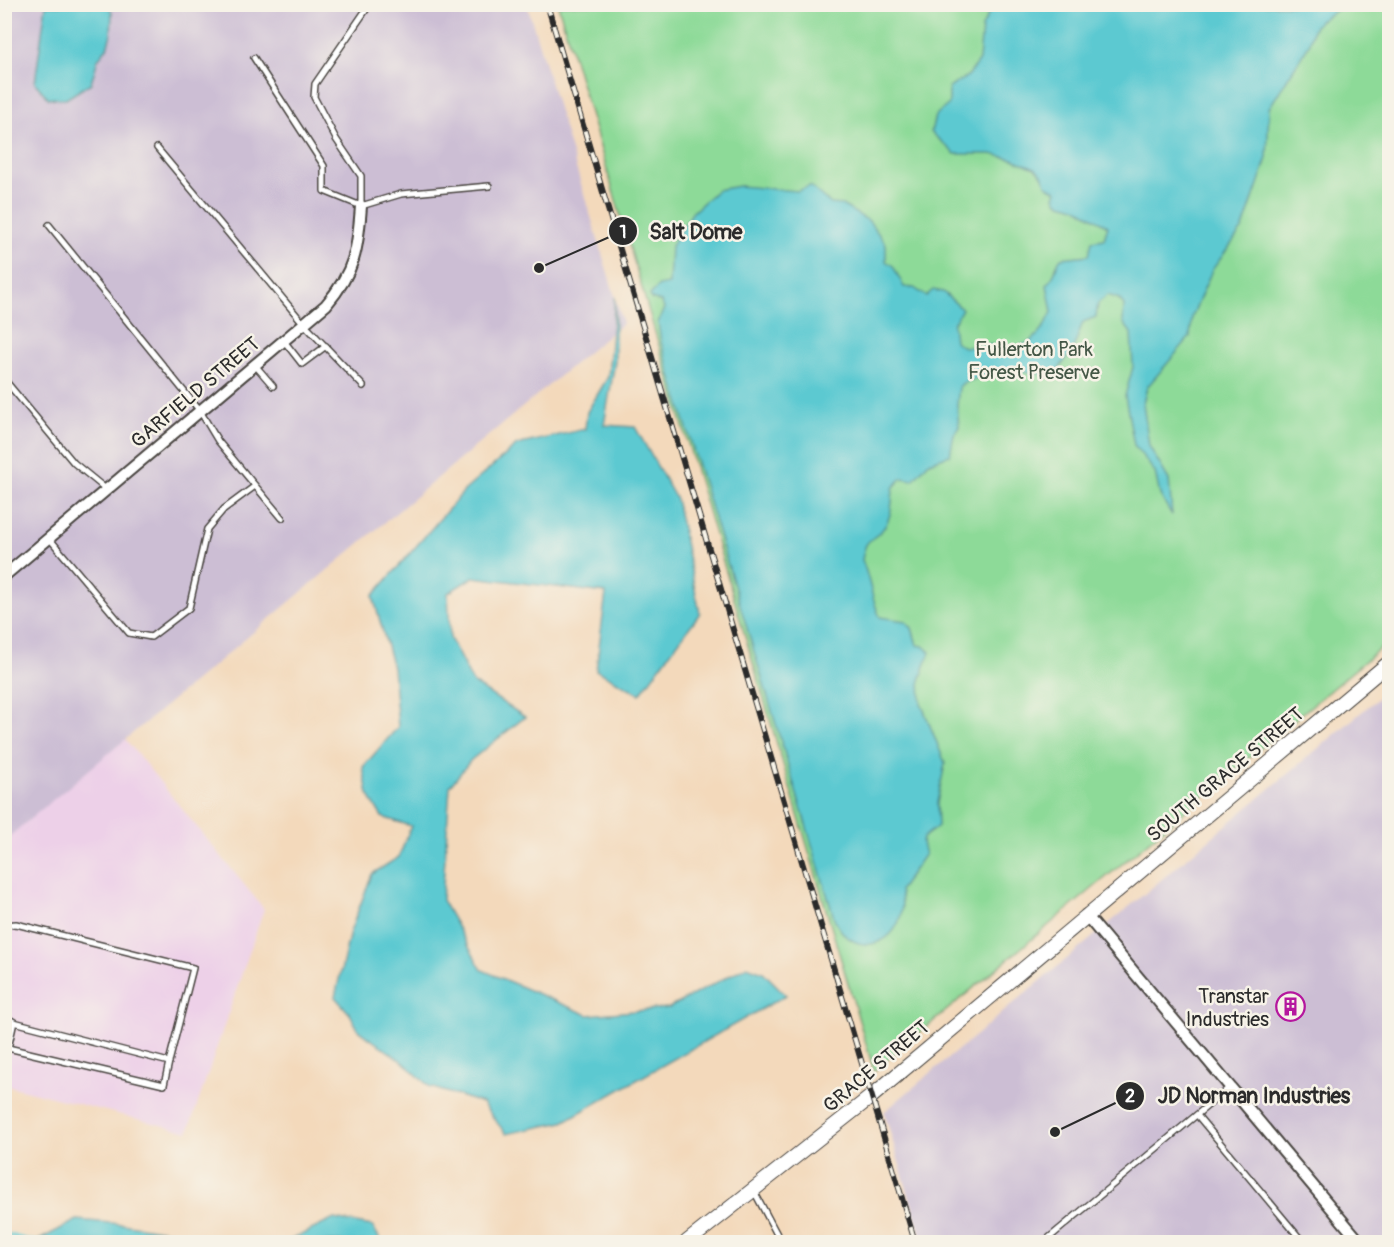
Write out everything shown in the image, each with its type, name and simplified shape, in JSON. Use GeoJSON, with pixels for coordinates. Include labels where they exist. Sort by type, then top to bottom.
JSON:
{"type":"FeatureCollection","features":[{"type":"Feature","properties":{"kind":"street","name":"GARFIELD STREET"},"geometry":{"type":"LineString","coordinates":[[4,576],[304,324],[338,292],[354,263],[361,206]]}},
{"type":"Feature","properties":{"kind":"street","name":"SOUTH GRACE STREET"},"geometry":{"type":"LineString","coordinates":[[1086,915],[1389,662]]}},
{"type":"Feature","properties":{"kind":"street"},"geometry":{"type":"LineString","coordinates":[[1086,915],[1360,1242]]}},
{"type":"Feature","properties":{"kind":"street","name":"GRACE STREET"},"geometry":{"type":"LineString","coordinates":[[687,1242],[872,1096],[1086,915]]}},
{"type":"Feature","properties":{"kind":"lane"},"geometry":{"type":"LineString","coordinates":[[361,206],[361,176],[336,139],[314,97],[315,84],[370,4]]}},
{"type":"Feature","properties":{"kind":"lane"},"geometry":{"type":"LineString","coordinates":[[254,58],[324,166],[324,191],[361,206],[401,194],[489,186]]}},
{"type":"Feature","properties":{"kind":"lane"},"geometry":{"type":"LineString","coordinates":[[157,148],[304,324],[363,386]]}},
{"type":"Feature","properties":{"kind":"lane"},"geometry":{"type":"LineString","coordinates":[[49,225],[200,411],[213,434],[282,518]]}},
{"type":"Feature","properties":{"kind":"lane"},"geometry":{"type":"LineString","coordinates":[[284,341],[302,364],[326,346]]}},
{"type":"Feature","properties":{"kind":"lane"},"geometry":{"type":"LineString","coordinates":[[255,365],[273,386]]}},
{"type":"Feature","properties":{"kind":"lane"},"geometry":{"type":"LineString","coordinates":[[4,379],[74,463],[107,490]]}},
{"type":"Feature","properties":{"kind":"lane"},"geometry":{"type":"LineString","coordinates":[[49,538],[129,633],[151,637],[189,608],[207,529],[224,509],[255,486]]}},
{"type":"Feature","properties":{"kind":"lane"},"geometry":{"type":"LineString","coordinates":[[4,925],[16,924],[193,968],[164,1085],[8,1048],[14,1022]]}},
{"type":"Feature","properties":{"kind":"lane"},"geometry":{"type":"LineString","coordinates":[[4,1016],[14,1022],[169,1062]]}},
{"type":"Feature","properties":{"kind":"lane"},"geometry":{"type":"LineString","coordinates":[[1044,1242],[1230,1087]]}},
{"type":"Feature","properties":{"kind":"lane"},"geometry":{"type":"LineString","coordinates":[[1197,1115],[1303,1242]]}},
{"type":"Feature","properties":{"kind":"lane"},"geometry":{"type":"LineString","coordinates":[[753,1190],[782,1242]]}},
{"type":"Feature","properties":{"kind":"shaded area"},"geometry":{"type":"Polygon","coordinates":[[[5,5],[527,5],[623,323],[5,840],[5,5]]]}},
{"type":"Feature","properties":{"kind":"shaded area"},"geometry":{"type":"Polygon","coordinates":[[[1389,689],[1389,1242],[923,1242],[884,1112],[1389,689]]]}},
{"type":"Feature","properties":{"kind":"shaded area"},"geometry":{"type":"Polygon","coordinates":[[[125,739],[264,909],[188,1132],[5,1085],[4,840],[125,739]]]}},
{"type":"Feature","properties":{"kind":"green space","name":"Fullerton Park Forest Preserve"},"geometry":{"type":"Polygon","coordinates":[[[558,5],[1389,5],[1389,641],[874,1071],[558,5]]]}},
{"type":"Feature","properties":{"kind":"water"},"geometry":{"type":"Polygon","coordinates":[[[46,5],[108,5],[112,12],[111,34],[107,48],[98,59],[91,83],[66,99],[48,98],[35,83],[46,5]]]}},
{"type":"Feature","properties":{"kind":"water"},"geometry":{"type":"Polygon","coordinates":[[[993,5],[1345,5],[1319,21],[1313,29],[1310,43],[1269,108],[1267,158],[1243,228],[1212,270],[1192,317],[1190,337],[1147,387],[1143,403],[1149,446],[1169,480],[1172,515],[1160,495],[1155,472],[1134,445],[1125,396],[1133,367],[1131,333],[1123,322],[1124,305],[1119,299],[1108,295],[1098,303],[1096,317],[1083,322],[1073,349],[1059,369],[1048,375],[1013,370],[982,376],[963,383],[959,387],[957,405],[959,427],[954,434],[950,455],[929,462],[913,480],[902,478],[893,488],[888,521],[867,544],[862,560],[880,617],[905,621],[912,628],[917,645],[923,646],[930,652],[920,680],[921,703],[945,763],[937,803],[938,826],[924,837],[922,843],[925,854],[900,890],[902,908],[898,923],[890,935],[879,942],[867,944],[854,941],[843,933],[834,918],[661,342],[658,323],[664,308],[661,302],[651,299],[650,295],[659,286],[669,284],[671,246],[692,213],[717,190],[739,186],[797,191],[810,186],[831,204],[842,205],[869,221],[886,244],[886,261],[893,266],[904,287],[914,288],[926,296],[933,290],[943,292],[962,309],[953,324],[955,341],[959,344],[965,347],[1020,346],[1039,334],[1052,312],[1047,285],[1061,258],[1089,255],[1092,241],[1104,239],[1108,226],[1076,207],[1058,202],[1055,196],[1057,191],[1047,186],[1042,175],[1035,168],[1013,159],[991,154],[955,154],[931,132],[935,116],[949,104],[949,88],[969,75],[979,60],[982,27],[993,5]]]}},
{"type":"Feature","properties":{"kind":"water"},"geometry":{"type":"Polygon","coordinates":[[[615,297],[615,362],[604,425],[635,427],[676,499],[700,613],[640,694],[596,670],[606,593],[473,577],[448,593],[450,638],[473,683],[525,717],[471,760],[450,786],[442,900],[482,970],[588,1015],[669,1008],[747,966],[763,972],[786,995],[563,1122],[506,1134],[482,1103],[430,1087],[402,1061],[359,1031],[350,1014],[335,997],[350,932],[372,874],[399,857],[411,826],[382,817],[368,794],[363,767],[398,727],[393,668],[373,596],[465,490],[517,445],[585,429],[587,412],[608,377],[615,297]]]}},
{"type":"Feature","properties":{"kind":"water"},"geometry":{"type":"Polygon","coordinates":[[[334,1219],[372,1226],[382,1242],[286,1242],[334,1219]]]}},
{"type":"Feature","properties":{"kind":"water"},"geometry":{"type":"Polygon","coordinates":[[[77,1220],[122,1224],[235,1242],[35,1242],[77,1220]]]}},
{"type":"Feature","properties":{"kind":"waterway"},"geometry":{"type":"LineString","coordinates":[[4,1234],[35,1242]]}},
{"type":"Feature","properties":{"kind":"railway"},"geometry":{"type":"LineString","coordinates":[[547,4],[915,1242]]}},
{"type":"Feature","properties":{"kind":"place","name":"Salt Dome"},"geometry":{"type":"Point","coordinates":[539,268]}},
{"type":"Feature","properties":{"kind":"place","name":"Transtar Industries"},"geometry":{"type":"Point","coordinates":[1290,1007]}},
{"type":"Feature","properties":{"kind":"place","name":"JD Norman Industries"},"geometry":{"type":"Point","coordinates":[1055,1132]}}]}
